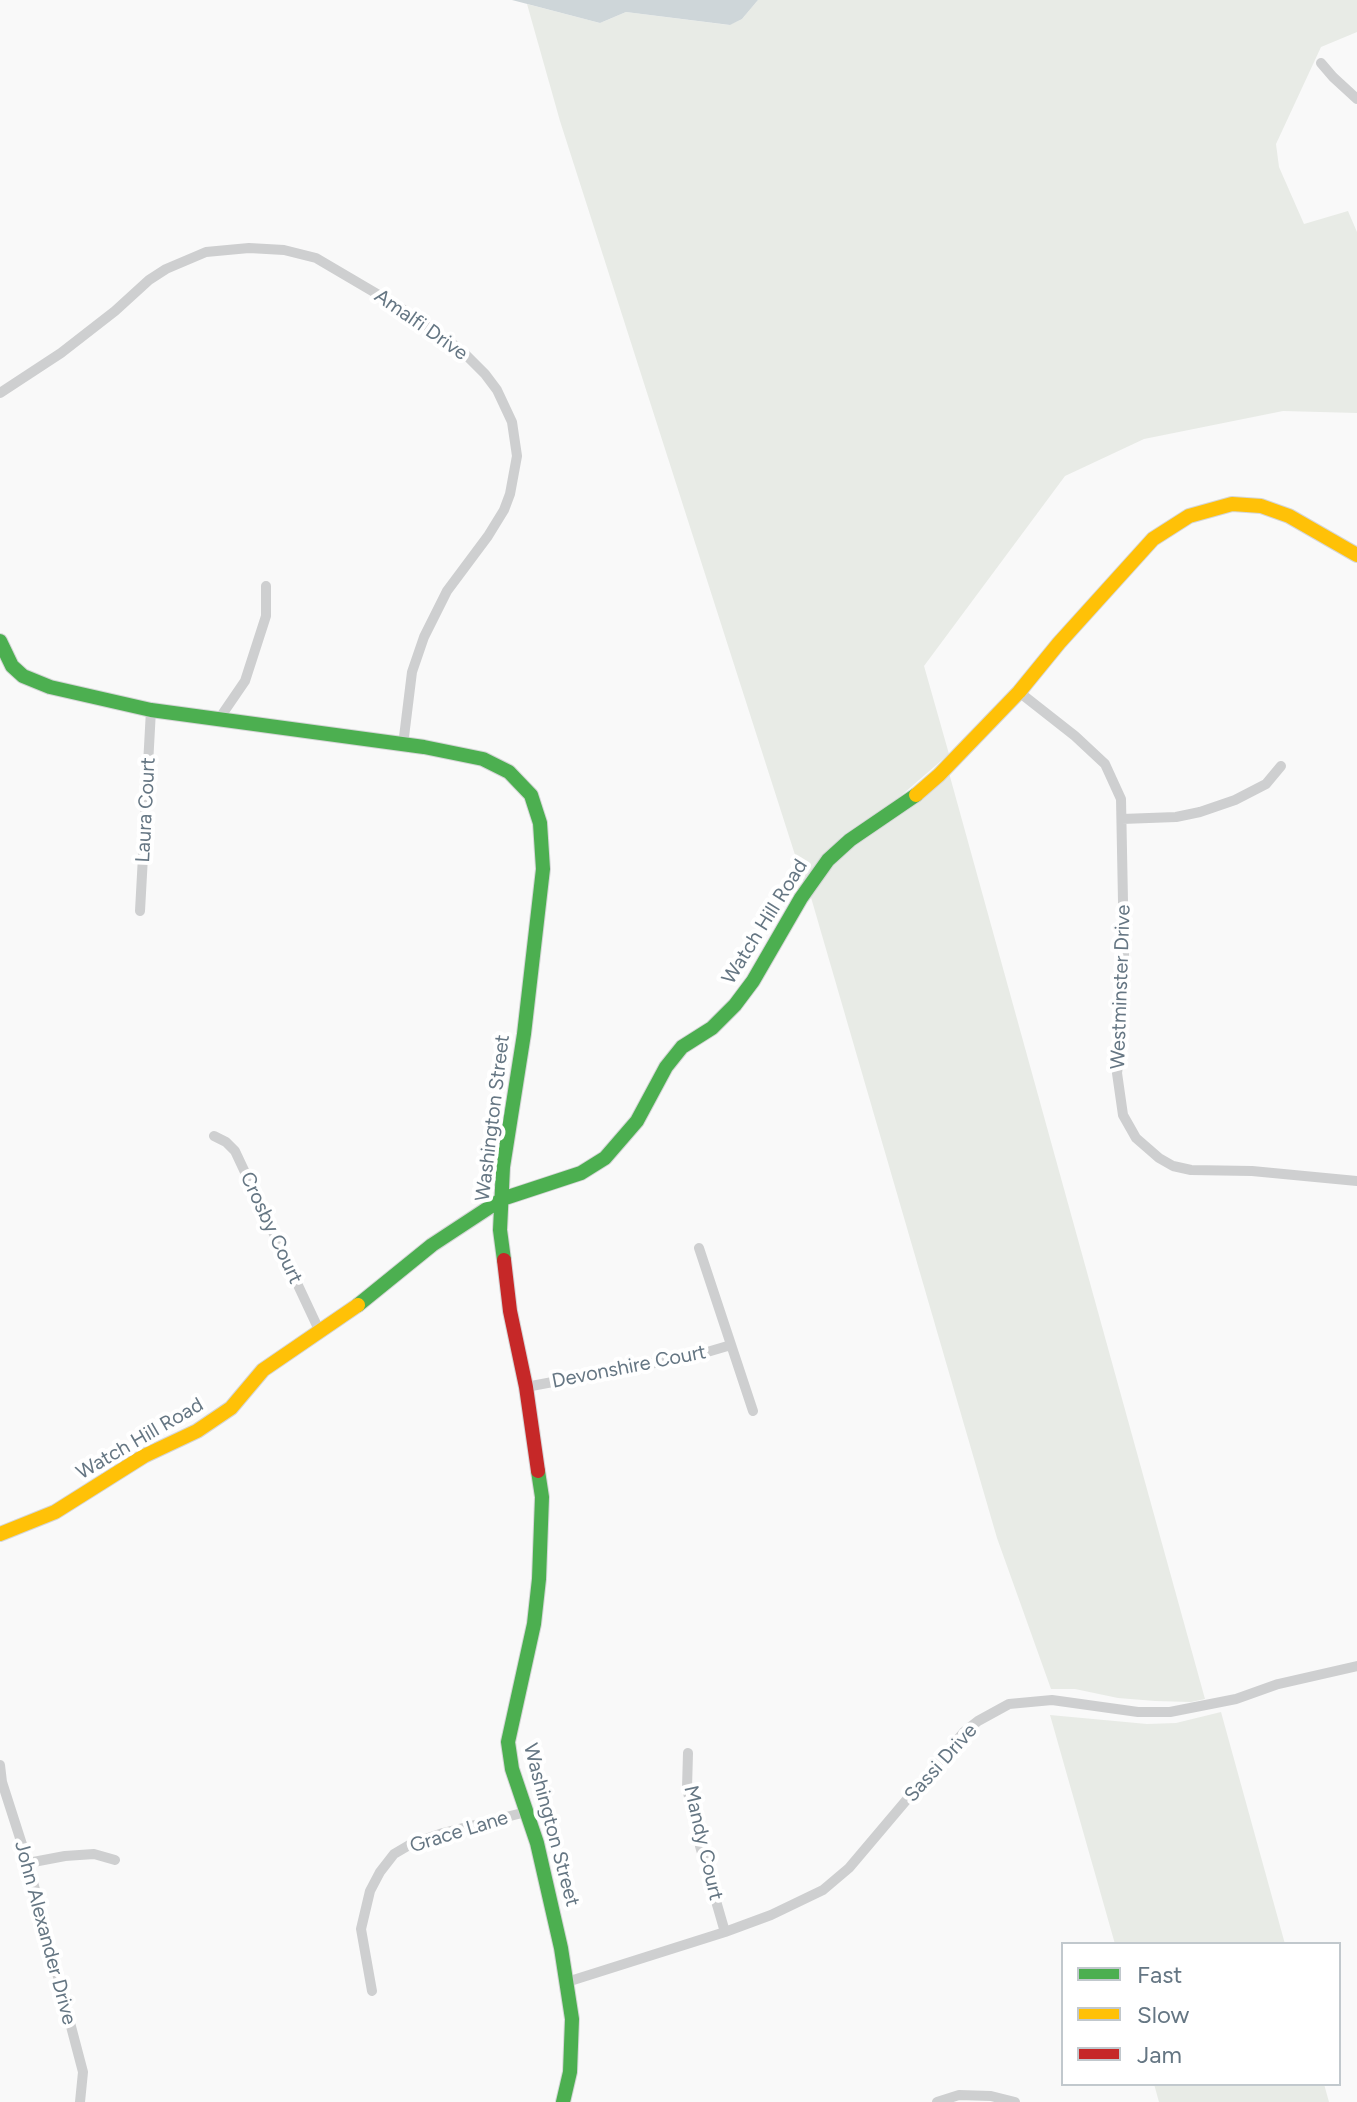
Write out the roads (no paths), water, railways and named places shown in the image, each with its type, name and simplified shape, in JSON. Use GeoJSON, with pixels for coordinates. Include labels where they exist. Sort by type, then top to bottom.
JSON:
{"type":"FeatureCollection","features":[{"type":"Feature","properties":{"kind":"street"},"geometry":{"type":"LineString","coordinates":[[1321,63],[1357,99]]}},
{"type":"Feature","properties":{"kind":"street","name":"Amalfi Drive"},"geometry":{"type":"LineString","coordinates":[[0,393],[61,353],[149,280],[206,252],[249,248],[284,250],[316,258],[401,308],[460,349],[497,390],[512,422],[517,456],[504,510],[447,591],[424,637],[412,672],[403,745]]}},
{"type":"Feature","properties":{"kind":"street","name":"Watch Hill Road"},"geometry":{"type":"LineString","coordinates":[[0,1534],[55,1512],[144,1456],[197,1431],[231,1408],[263,1370],[364,1301],[432,1245],[502,1199],[581,1173],[605,1158],[637,1121],[666,1067],[682,1047],[712,1028],[744,993],[801,898],[828,860],[850,840],[927,786],[1019,692],[1153,539],[1189,516],[1232,504],[1261,506],[1289,516],[1357,555]]}},
{"type":"Feature","properties":{"kind":"street"},"geometry":{"type":"LineString","coordinates":[[219,719],[245,681],[266,616],[266,586]]}},
{"type":"Feature","properties":{"kind":"street","name":"Washington Street"},"geometry":{"type":"LineString","coordinates":[[0,641],[12,666],[23,676],[75,694],[151,710],[483,759],[509,772],[531,795],[540,823],[543,869],[524,1034],[503,1167],[500,1230],[510,1311],[526,1387],[542,1497],[534,1624],[508,1742],[512,1769],[537,1843],[567,1982],[572,2019],[570,2072],[563,2102]]}},
{"type":"Feature","properties":{"kind":"street","name":"Westminster Drive"},"geometry":{"type":"LineString","coordinates":[[1019,692],[1105,764],[1121,799],[1123,1014],[1117,1073],[1123,1115],[1136,1138],[1159,1158],[1173,1166],[1191,1170],[1252,1171],[1357,1181]]}},
{"type":"Feature","properties":{"kind":"street","name":"Laura Court"},"geometry":{"type":"LineString","coordinates":[[140,911],[151,710]]}},
{"type":"Feature","properties":{"kind":"street"},"geometry":{"type":"LineString","coordinates":[[1122,819],[1176,817],[1200,812],[1235,800],[1266,784],[1281,766]]}},
{"type":"Feature","properties":{"kind":"street","name":"Crosby Court"},"geometry":{"type":"LineString","coordinates":[[214,1136],[235,1151],[319,1330]]}},
{"type":"Feature","properties":{"kind":"street","name":"Devonshire Court"},"geometry":{"type":"LineString","coordinates":[[699,1248],[753,1411]]}},
{"type":"Feature","properties":{"kind":"street","name":"Devonshire Court"},"geometry":{"type":"LineString","coordinates":[[526,1387],[697,1355],[731,1345]]}},
{"type":"Feature","properties":{"kind":"street","name":"Sassi Drive"},"geometry":{"type":"LineString","coordinates":[[567,1982],[725,1932],[771,1915],[823,1890],[849,1868],[964,1732],[1009,1704],[1052,1700],[1138,1712],[1170,1712],[1236,1699],[1278,1684],[1357,1666]]}},
{"type":"Feature","properties":{"kind":"street","name":"Mandy Court"},"geometry":{"type":"LineString","coordinates":[[688,1753],[687,1788],[725,1932]]}},
{"type":"Feature","properties":{"kind":"street","name":"John Alexander Drive"},"geometry":{"type":"LineString","coordinates":[[0,1765],[2,1782],[28,1863],[83,2072],[80,2102]]}},
{"type":"Feature","properties":{"kind":"street","name":"Grace Lane"},"geometry":{"type":"LineString","coordinates":[[372,1991],[361,1929],[370,1891],[394,1854],[411,1844],[443,1833],[526,1812]]}},
{"type":"Feature","properties":{"kind":"street"},"geometry":{"type":"LineString","coordinates":[[28,1863],[94,1854],[115,1860]]}},
{"type":"Feature","properties":{"kind":"street"},"geometry":{"type":"LineString","coordinates":[[937,2102],[959,2095],[991,2096],[1015,2102]]}}]}
